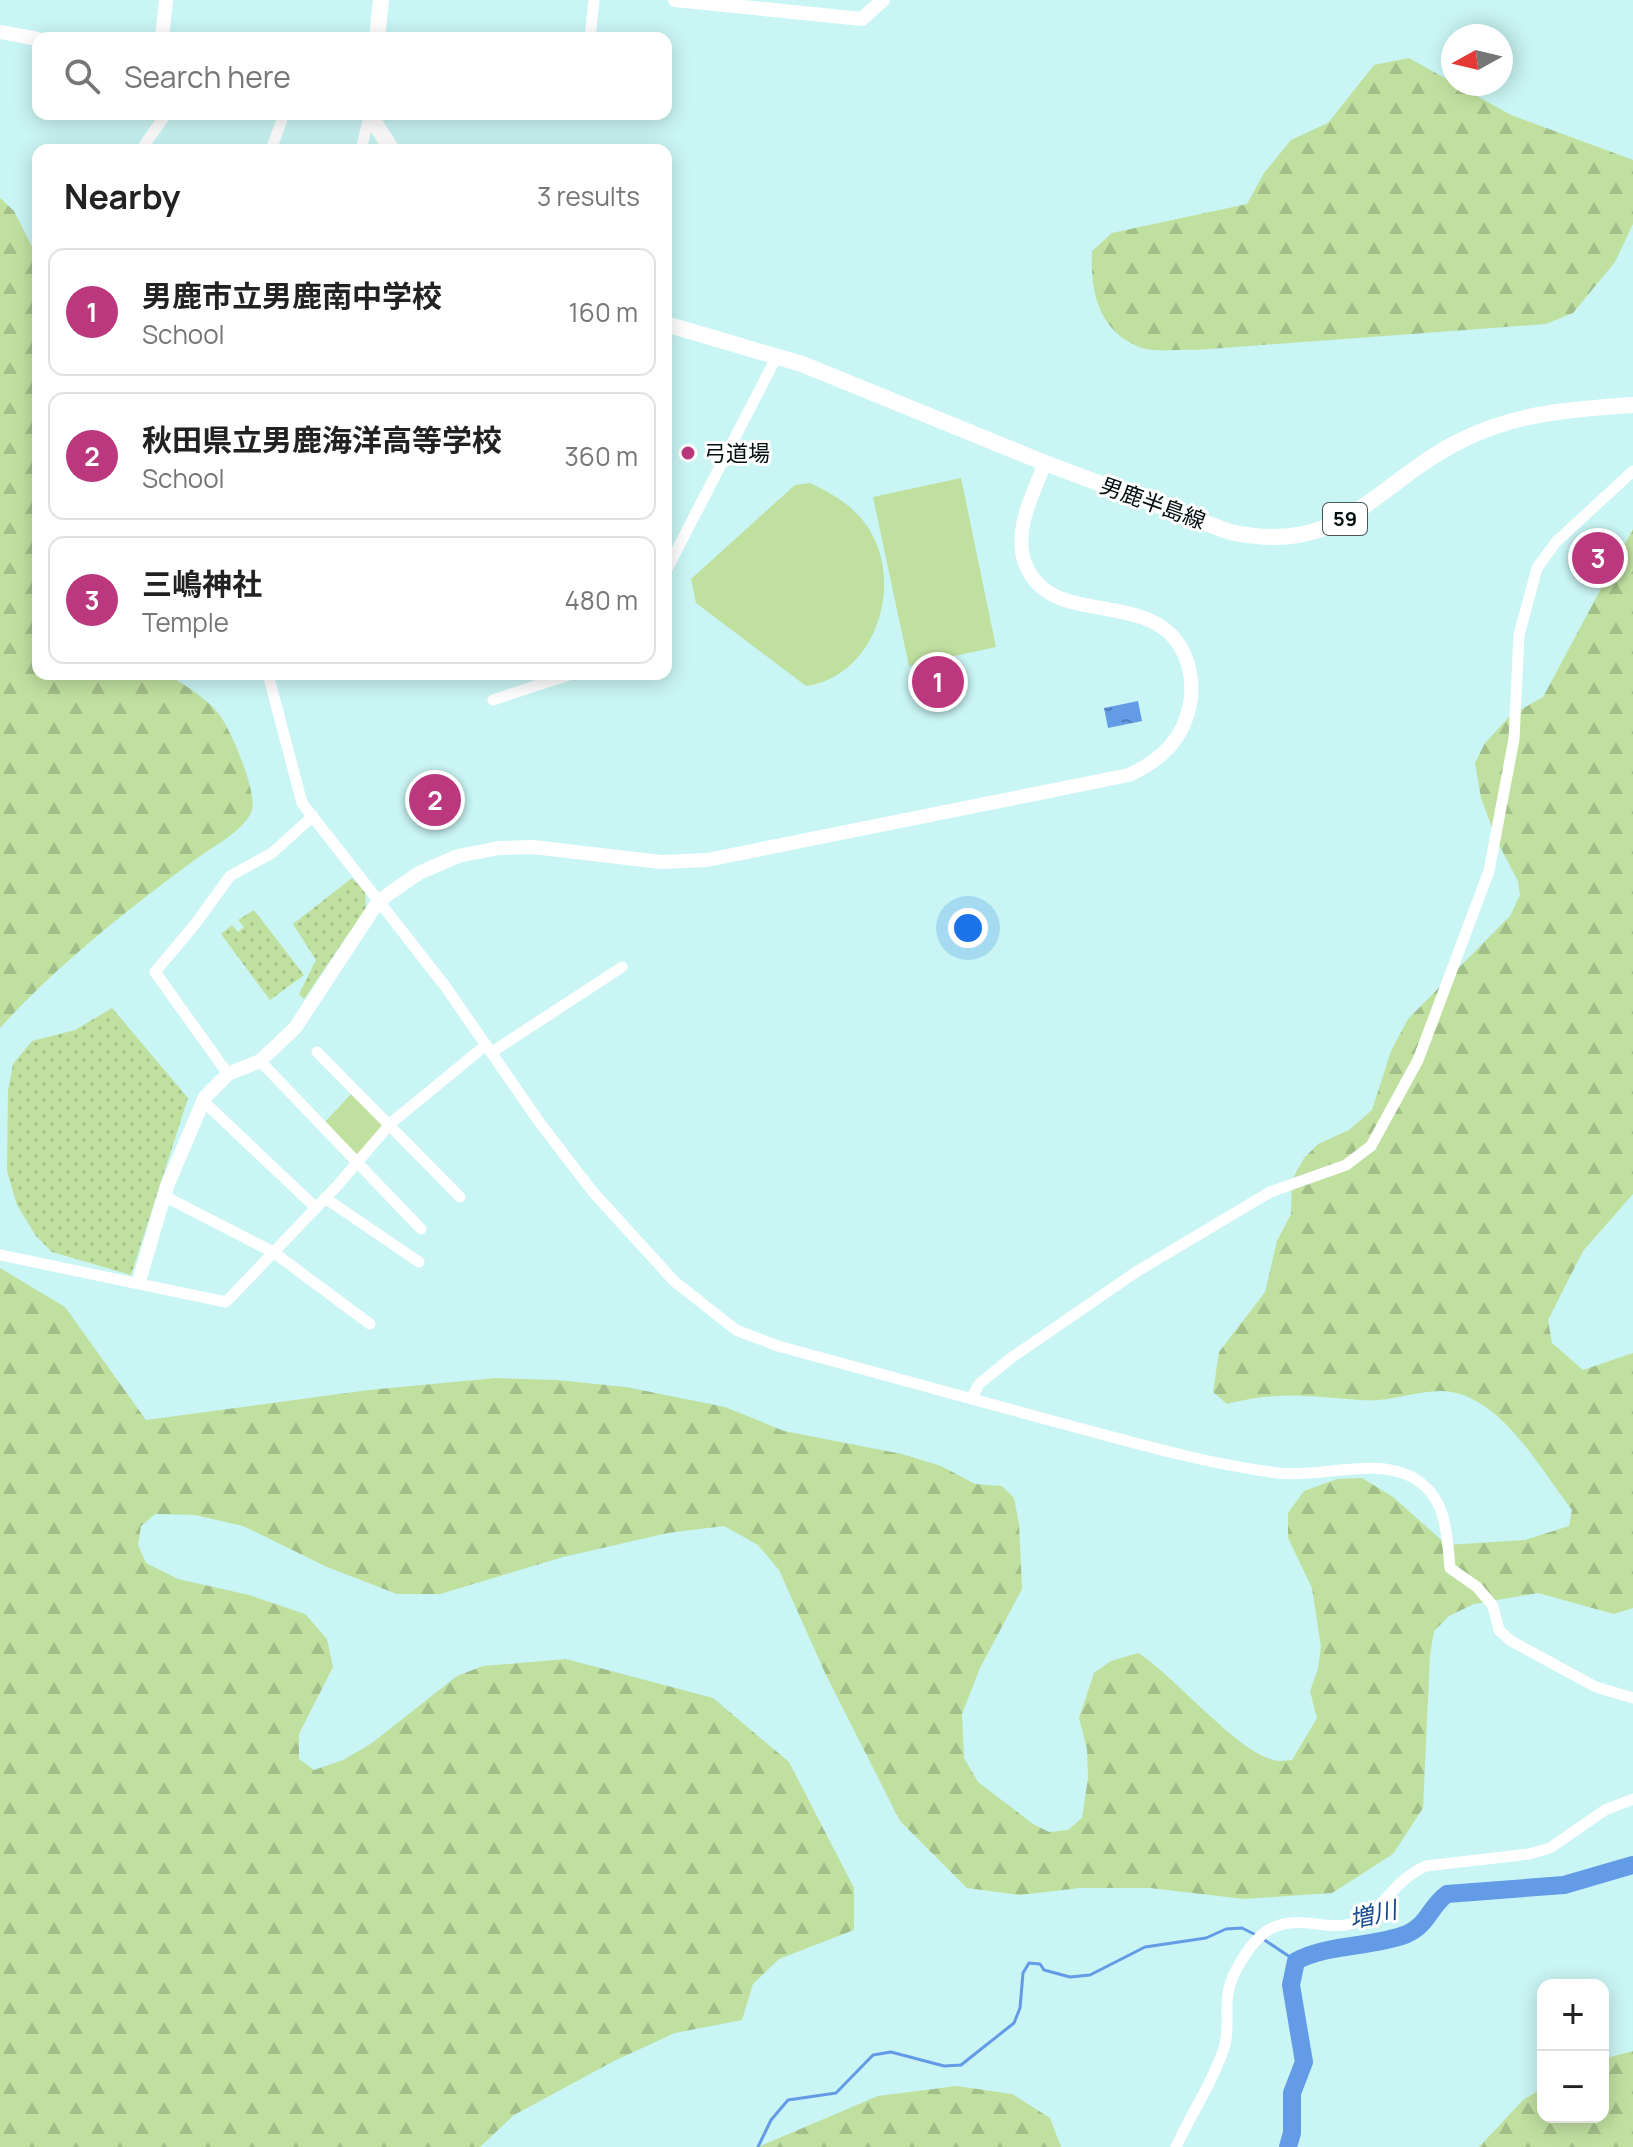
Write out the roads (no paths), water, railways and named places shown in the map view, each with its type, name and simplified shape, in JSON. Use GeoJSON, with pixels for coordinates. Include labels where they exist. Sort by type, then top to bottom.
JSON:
{"type":"FeatureCollection","features":[{"type":"Feature","properties":{"kind":"main road"},"geometry":{"type":"LineString","coordinates":[[378,32],[381,0]]}},
{"type":"Feature","properties":{"kind":"main road"},"geometry":{"type":"LineString","coordinates":[[371,120],[388,144]]}},
{"type":"Feature","properties":{"kind":"main road","name":"男鹿半島線"},"geometry":{"type":"LineString","coordinates":[[672,326],[777,356],[1045,463],[1230,532],[1261,539],[1289,538],[1316,532],[1343,520],[1459,441],[1508,421],[1572,409],[1633,405]]}},
{"type":"Feature","properties":{"kind":"street"},"geometry":{"type":"LineString","coordinates":[[163,32],[166,0]]}},
{"type":"Feature","properties":{"kind":"street"},"geometry":{"type":"LineString","coordinates":[[591,32],[594,0]]}},
{"type":"Feature","properties":{"kind":"street"},"geometry":{"type":"LineString","coordinates":[[675,0],[862,19],[883,0]]}},
{"type":"Feature","properties":{"kind":"street"},"geometry":{"type":"LineString","coordinates":[[0,32],[32,38]]}},
{"type":"Feature","properties":{"kind":"street"},"geometry":{"type":"LineString","coordinates":[[145,144],[162,120]]}},
{"type":"Feature","properties":{"kind":"street"},"geometry":{"type":"LineString","coordinates":[[273,144],[282,120]]}},
{"type":"Feature","properties":{"kind":"street"},"geometry":{"type":"LineString","coordinates":[[362,144],[366,120]]}},
{"type":"Feature","properties":{"kind":"street"},"geometry":{"type":"LineString","coordinates":[[672,559],[777,356]]}},
{"type":"Feature","properties":{"kind":"street"},"geometry":{"type":"LineString","coordinates":[[139,1281],[164,1196],[203,1101],[228,1074],[260,1061],[295,1028],[378,902],[419,873],[458,856],[499,848],[533,847],[661,862],[707,860],[1129,775],[1156,762],[1177,740],[1187,719],[1192,695],[1186,659],[1179,644],[1159,623],[1137,614],[1059,599],[1043,589],[1025,565],[1020,537],[1045,463]]}},
{"type":"Feature","properties":{"kind":"street"},"geometry":{"type":"LineString","coordinates":[[971,1399],[979,1384],[1011,1358],[1149,1264],[1259,1197],[1346,1165],[1371,1146],[1418,1060],[1489,871],[1514,739],[1519,635],[1537,568],[1556,542],[1633,471]]}},
{"type":"Feature","properties":{"kind":"street"},"geometry":{"type":"LineString","coordinates":[[270,680],[302,803],[445,986],[593,1192],[674,1281],[736,1330],[778,1346],[1193,1457],[1278,1473],[1309,1475],[1374,1469],[1412,1477],[1429,1490],[1445,1517],[1450,1568],[1477,1587],[1493,1606],[1499,1630],[1511,1641],[1596,1687],[1633,1698]]}},
{"type":"Feature","properties":{"kind":"street"},"geometry":{"type":"LineString","coordinates":[[493,700],[554,680]]}},
{"type":"Feature","properties":{"kind":"street"},"geometry":{"type":"LineString","coordinates":[[228,1074],[155,972],[230,876],[272,853],[313,816]]}},
{"type":"Feature","properties":{"kind":"street"},"geometry":{"type":"LineString","coordinates":[[0,1255],[139,1281],[226,1302],[321,1203],[391,1123],[489,1049],[622,967]]}},
{"type":"Feature","properties":{"kind":"street"},"geometry":{"type":"LineString","coordinates":[[317,1052],[391,1123],[460,1197]]}},
{"type":"Feature","properties":{"kind":"street"},"geometry":{"type":"LineString","coordinates":[[260,1061],[421,1229]]}},
{"type":"Feature","properties":{"kind":"street"},"geometry":{"type":"LineString","coordinates":[[203,1101],[321,1203],[419,1262]]}},
{"type":"Feature","properties":{"kind":"street"},"geometry":{"type":"LineString","coordinates":[[164,1196],[273,1252],[370,1324]]}},
{"type":"Feature","properties":{"kind":"street"},"geometry":{"type":"LineString","coordinates":[[1176,2147],[1225,2047],[1228,1993],[1233,1976],[1267,1930],[1303,1921],[1357,1922],[1377,1909],[1397,1883],[1426,1866],[1529,1854],[1550,1848],[1605,1810],[1633,1799]]}},
{"type":"Feature","properties":{"kind":"water"},"geometry":{"type":"Polygon","coordinates":[[[1138,701],[1142,721],[1108,728],[1104,708],[1138,701]]]}},
{"type":"Feature","properties":{"kind":"waterway","name":"増川"},"geometry":{"type":"LineString","coordinates":[[1288,2147],[1292,2133],[1292,2093],[1304,2062],[1291,1985],[1296,1961],[1323,1951],[1407,1934],[1420,1926],[1447,1894],[1564,1885],[1633,1865]]}},
{"type":"Feature","properties":{"kind":"waterway"},"geometry":{"type":"LineString","coordinates":[[758,2147],[771,2120],[788,2100],[836,2093],[873,2055],[891,2052],[944,2066],[961,2065],[1014,2023],[1020,2008],[1023,1973],[1029,1963],[1040,1964],[1044,1970],[1070,1977],[1090,1975],[1145,1947],[1206,1938],[1226,1929],[1242,1928],[1256,1935]]}},
{"type":"Feature","properties":{"kind":"waterway"},"geometry":{"type":"LineString","coordinates":[[1263,1939],[1296,1961]]}},
{"type":"Feature","properties":{"kind":"place","name":"弓道場"},"geometry":{"type":"Point","coordinates":[688,453]}},
{"type":"Feature","properties":{"kind":"place","name":"三嶋神社"},"geometry":{"type":"Point","coordinates":[1598,558]}},
{"type":"Feature","properties":{"kind":"place","name":"男鹿市立男鹿南中学校"},"geometry":{"type":"Point","coordinates":[938,682]}},
{"type":"Feature","properties":{"kind":"place","name":"秋田県立男鹿海洋高等学校"},"geometry":{"type":"Point","coordinates":[435,800]}}]}
